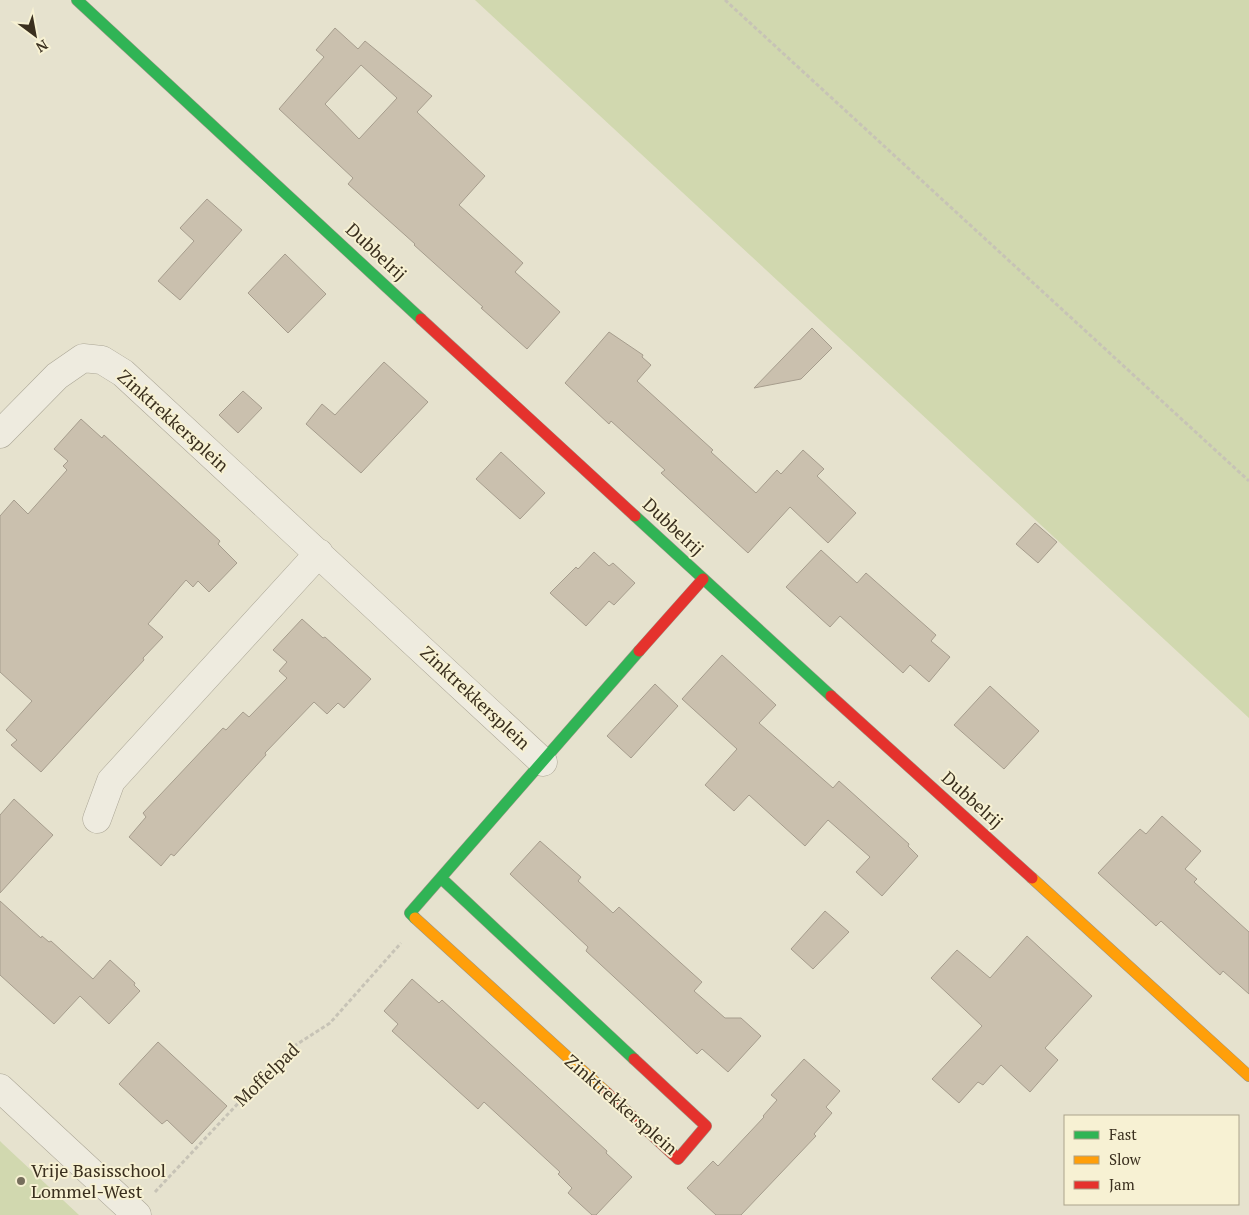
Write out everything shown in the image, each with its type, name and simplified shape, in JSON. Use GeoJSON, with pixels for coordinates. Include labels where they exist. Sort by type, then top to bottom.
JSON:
{"type":"FeatureCollection","features":[{"type":"Feature","properties":{"kind":"street","name":"Dubbelrij"},"geometry":{"type":"LineString","coordinates":[[77,0],[703,578],[1249,1076]]}},
{"type":"Feature","properties":{"kind":"street","name":"Zinktrekkersplein"},"geometry":{"type":"LineString","coordinates":[[0,434],[57,376],[83,358],[102,360],[123,373],[543,762]]}},
{"type":"Feature","properties":{"kind":"street"},"geometry":{"type":"LineString","coordinates":[[97,819],[111,781],[319,553]]}},
{"type":"Feature","properties":{"kind":"street","name":"Zinktrekkersplein"},"geometry":{"type":"LineString","coordinates":[[440,878],[706,1126],[678,1159],[410,913],[440,878],[543,762],[703,578]]}},
{"type":"Feature","properties":{"kind":"street"},"geometry":{"type":"LineString","coordinates":[[0,1088],[147,1207]]}},
{"type":"Feature","properties":{"kind":"path"},"geometry":{"type":"LineString","coordinates":[[726,0],[1249,481]]}},
{"type":"Feature","properties":{"kind":"path","name":"Moffelpad"},"geometry":{"type":"LineString","coordinates":[[147,1207],[154,1192],[288,1050],[330,1023],[419,922]]}},
{"type":"Feature","properties":{"kind":"green space"},"geometry":{"type":"Polygon","coordinates":[[[475,0],[1249,0],[1249,718],[475,0]]]}},
{"type":"Feature","properties":{"kind":"green space","name":"Vrije Basisschool Lommel-West"},"geometry":{"type":"Polygon","coordinates":[[[0,1141],[3,1144],[79,1215],[0,1215],[0,1141]]]}},
{"type":"Feature","properties":{"kind":"building"},"geometry":{"type":"Polygon","coordinates":[[[335,28],[358,49],[365,41],[432,96],[417,112],[485,176],[459,205],[523,263],[515,272],[560,312],[527,349],[348,184],[353,178],[279,109],[324,57],[316,50],[335,28]],[[361,65],[325,104],[359,139],[397,98],[361,65]]]}},
{"type":"Feature","properties":{"kind":"building"},"geometry":{"type":"Polygon","coordinates":[[[207,199],[242,230],[180,300],[158,281],[194,241],[180,228],[207,199]]]}},
{"type":"Feature","properties":{"kind":"building"},"geometry":{"type":"Polygon","coordinates":[[[285,254],[326,294],[288,333],[248,293],[285,254]]]}},
{"type":"Feature","properties":{"kind":"building"},"geometry":{"type":"Polygon","coordinates":[[[812,328],[832,348],[801,379],[754,388],[812,328]]]}},
{"type":"Feature","properties":{"kind":"building"},"geometry":{"type":"Polygon","coordinates":[[[609,332],[643,355],[642,357],[651,365],[637,381],[713,450],[711,452],[756,493],[777,470],[781,474],[803,450],[824,469],[817,476],[856,513],[828,543],[790,507],[748,553],[661,473],[665,470],[611,421],[609,424],[565,383],[609,332]]]}},
{"type":"Feature","properties":{"kind":"building"},"geometry":{"type":"Polygon","coordinates":[[[384,362],[428,402],[361,473],[306,424],[322,404],[335,415],[384,362]]]}},
{"type":"Feature","properties":{"kind":"building"},"geometry":{"type":"Polygon","coordinates":[[[243,391],[262,408],[238,433],[219,415],[243,391]]]}},
{"type":"Feature","properties":{"kind":"building"},"geometry":{"type":"Polygon","coordinates":[[[81,419],[102,438],[104,435],[220,541],[218,544],[237,563],[209,592],[198,581],[193,587],[186,580],[148,624],[163,637],[41,772],[11,745],[17,740],[6,730],[32,701],[0,672],[0,516],[14,500],[28,514],[67,470],[63,466],[68,461],[54,449],[81,419]]]}},
{"type":"Feature","properties":{"kind":"building"},"geometry":{"type":"Polygon","coordinates":[[[501,452],[545,493],[520,519],[476,479],[501,452]]]}},
{"type":"Feature","properties":{"kind":"building"},"geometry":{"type":"Polygon","coordinates":[[[1035,523],[1057,542],[1038,563],[1016,544],[1035,523]]]}},
{"type":"Feature","properties":{"kind":"building"},"geometry":{"type":"Polygon","coordinates":[[[821,550],[857,583],[866,573],[936,635],[931,641],[950,657],[929,682],[910,665],[903,673],[840,616],[830,627],[786,587],[821,550]]]}},
{"type":"Feature","properties":{"kind":"building"},"geometry":{"type":"Polygon","coordinates":[[[594,552],[609,566],[613,563],[635,583],[614,605],[609,601],[586,626],[550,593],[576,567],[578,569],[594,552]]]}},
{"type":"Feature","properties":{"kind":"building"},"geometry":{"type":"Polygon","coordinates":[[[302,619],[323,638],[325,637],[371,679],[344,708],[338,703],[327,714],[314,702],[265,753],[266,755],[174,856],[171,854],[161,866],[129,837],[146,817],[143,813],[223,728],[226,730],[243,712],[249,717],[287,678],[279,671],[287,662],[273,650],[302,619]]]}},
{"type":"Feature","properties":{"kind":"building"},"geometry":{"type":"Polygon","coordinates":[[[722,655],[776,705],[759,723],[833,788],[839,781],[909,844],[908,846],[918,856],[882,896],[856,872],[870,857],[828,820],[805,846],[749,795],[734,811],[705,785],[737,749],[682,699],[722,655]]]}},
{"type":"Feature","properties":{"kind":"building"},"geometry":{"type":"Polygon","coordinates":[[[655,684],[678,706],[631,758],[607,736],[655,684]]]}},
{"type":"Feature","properties":{"kind":"building"},"geometry":{"type":"Polygon","coordinates":[[[990,686],[1039,731],[1004,769],[954,725],[990,686]]]}},
{"type":"Feature","properties":{"kind":"building"},"geometry":{"type":"Polygon","coordinates":[[[14,799],[53,835],[0,893],[0,815],[14,799]]]}},
{"type":"Feature","properties":{"kind":"building"},"geometry":{"type":"Polygon","coordinates":[[[1162,816],[1201,851],[1185,869],[1197,879],[1194,882],[1249,932],[1249,994],[1223,971],[1220,975],[1161,921],[1156,926],[1098,873],[1140,829],[1146,834],[1162,816]]]}},
{"type":"Feature","properties":{"kind":"building"},"geometry":{"type":"Polygon","coordinates":[[[540,841],[581,877],[578,881],[613,913],[619,907],[702,982],[694,991],[725,1018],[741,1018],[761,1036],[728,1072],[702,1049],[697,1054],[586,951],[588,947],[510,874],[540,841]]]}},
{"type":"Feature","properties":{"kind":"building"},"geometry":{"type":"Polygon","coordinates":[[[0,901],[41,938],[42,936],[49,942],[51,941],[93,979],[110,960],[135,983],[134,985],[140,991],[109,1024],[80,996],[54,1024],[0,975],[0,901]]]}},
{"type":"Feature","properties":{"kind":"building"},"geometry":{"type":"Polygon","coordinates":[[[825,911],[849,932],[813,969],[791,949],[825,911]]]}},
{"type":"Feature","properties":{"kind":"building"},"geometry":{"type":"Polygon","coordinates":[[[1027,936],[1092,996],[1045,1048],[1058,1060],[1030,1092],[1001,1065],[983,1085],[978,1082],[959,1103],[932,1079],[982,1026],[931,978],[957,950],[990,978],[1027,936]]]}},
{"type":"Feature","properties":{"kind":"building"},"geometry":{"type":"Polygon","coordinates":[[[412,979],[439,1003],[442,1000],[607,1151],[606,1153],[632,1177],[596,1215],[592,1215],[568,1193],[572,1188],[558,1174],[560,1172],[484,1102],[478,1109],[392,1031],[398,1024],[384,1011],[412,979]]]}},
{"type":"Feature","properties":{"kind":"building"},"geometry":{"type":"Polygon","coordinates":[[[158,1042],[227,1106],[192,1144],[167,1120],[162,1124],[119,1084],[158,1042]]]}},
{"type":"Feature","properties":{"kind":"building"},"geometry":{"type":"Polygon","coordinates":[[[804,1059],[840,1091],[826,1107],[832,1113],[814,1134],[816,1136],[741,1215],[716,1215],[687,1188],[713,1161],[718,1166],[764,1117],[777,1100],[771,1095],[804,1059]]]}},
{"type":"Feature","properties":{"kind":"traffic: fast"},"geometry":{"type":"LineString","coordinates":[[77,0],[421,319]]}},
{"type":"Feature","properties":{"kind":"traffic: fast"},"geometry":{"type":"LineString","coordinates":[[635,516],[831,696]]}},
{"type":"Feature","properties":{"kind":"traffic: fast"},"geometry":{"type":"LineString","coordinates":[[415,918],[410,913],[639,651]]}},
{"type":"Feature","properties":{"kind":"traffic: fast"},"geometry":{"type":"LineString","coordinates":[[441,878],[634,1059]]}},
{"type":"Feature","properties":{"kind":"traffic: slow"},"geometry":{"type":"LineString","coordinates":[[1032,878],[1249,1076]]}},
{"type":"Feature","properties":{"kind":"traffic: slow"},"geometry":{"type":"LineString","coordinates":[[415,918],[607,1093]]}},
{"type":"Feature","properties":{"kind":"traffic: jam"},"geometry":{"type":"LineString","coordinates":[[421,319],[635,516]]}},
{"type":"Feature","properties":{"kind":"traffic: jam"},"geometry":{"type":"LineString","coordinates":[[639,651],[703,579]]}},
{"type":"Feature","properties":{"kind":"traffic: jam"},"geometry":{"type":"LineString","coordinates":[[831,696],[1032,878]]}},
{"type":"Feature","properties":{"kind":"traffic: jam"},"geometry":{"type":"LineString","coordinates":[[607,1093],[678,1159],[706,1126],[634,1059]]}},
{"type":"Feature","properties":{"kind":"place","name":"Vrije Basisschool Lommel-West"},"geometry":{"type":"Point","coordinates":[21,1181]}}]}
